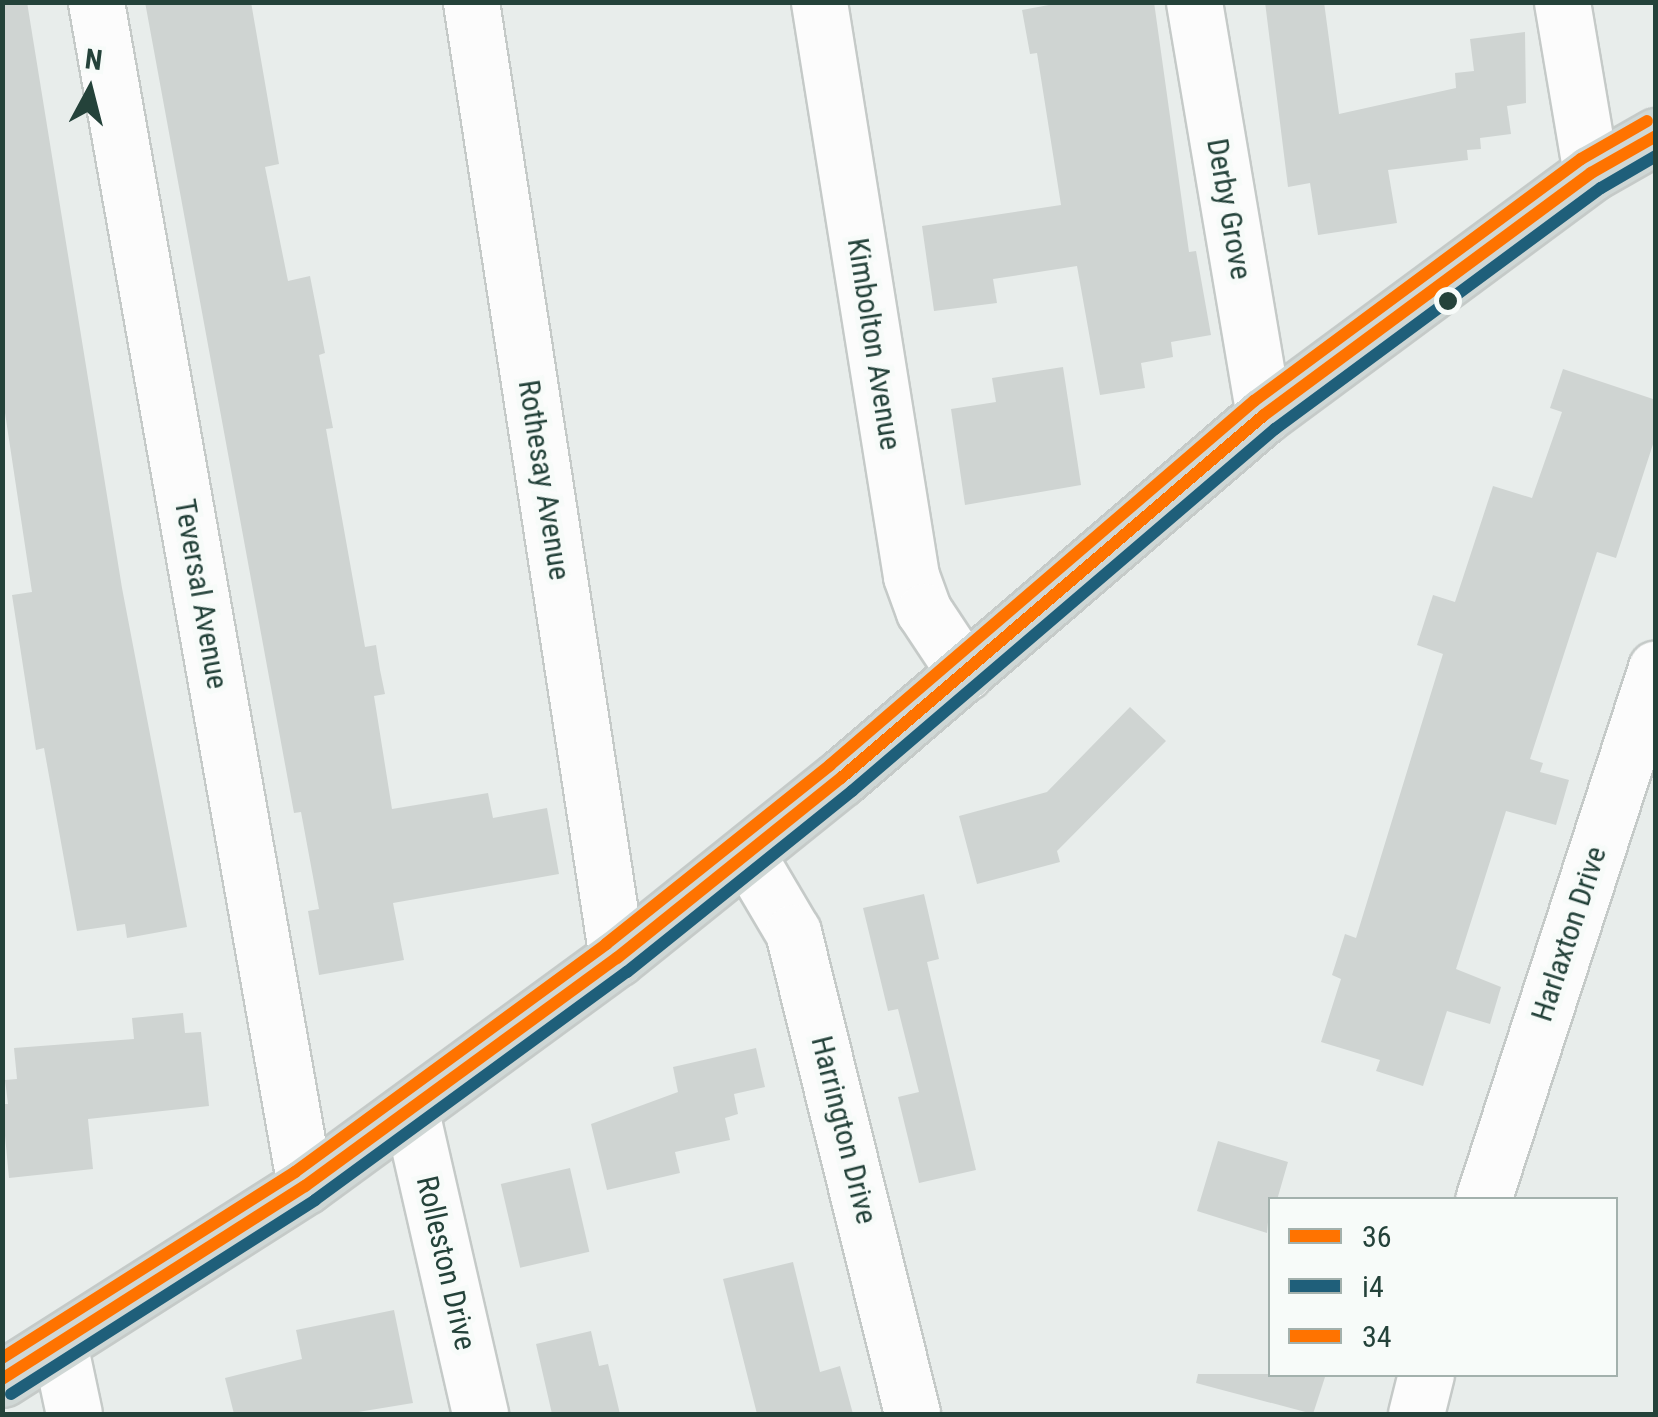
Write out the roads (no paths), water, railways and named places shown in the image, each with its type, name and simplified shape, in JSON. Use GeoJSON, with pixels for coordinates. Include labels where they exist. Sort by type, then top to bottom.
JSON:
{"type":"FeatureCollection","features":[{"type":"Feature","properties":{"kind":"main road"},"geometry":{"type":"LineString","coordinates":[[2,1379],[60,1348],[305,1186],[617,958],[748,856],[1264,415],[1591,173],[1656,136]]}},
{"type":"Feature","properties":{"kind":"street","name":"Teversal Avenue"},"geometry":{"type":"LineString","coordinates":[[96,2],[305,1186]]}},
{"type":"Feature","properties":{"kind":"street","name":"Rothesay Avenue"},"geometry":{"type":"LineString","coordinates":[[470,2],[617,958]]}},
{"type":"Feature","properties":{"kind":"street","name":"Kimbolton Avenue"},"geometry":{"type":"LineString","coordinates":[[820,2],[911,576],[924,611],[964,672]]}},
{"type":"Feature","properties":{"kind":"street","name":"Derby Grove"},"geometry":{"type":"LineString","coordinates":[[1194,2],[1264,415]]}},
{"type":"Feature","properties":{"kind":"street"},"geometry":{"type":"LineString","coordinates":[[1562,2],[1591,173]]}},
{"type":"Feature","properties":{"kind":"street","name":"Harlaxton Drive"},"geometry":{"type":"LineString","coordinates":[[1484,1197],[1656,668]]}},
{"type":"Feature","properties":{"kind":"street","name":"Harrington Drive"},"geometry":{"type":"LineString","coordinates":[[748,856],[793,932],[912,1414]]}},
{"type":"Feature","properties":{"kind":"street","name":"Rolleston Drive"},"geometry":{"type":"LineString","coordinates":[[411,1112],[480,1414]]}},
{"type":"Feature","properties":{"kind":"street"},"geometry":{"type":"LineString","coordinates":[[60,1348],[74,1414]]}},
{"type":"Feature","properties":{"kind":"street"},"geometry":{"type":"LineString","coordinates":[[1416,1414],[1425,1377]]}}]}
